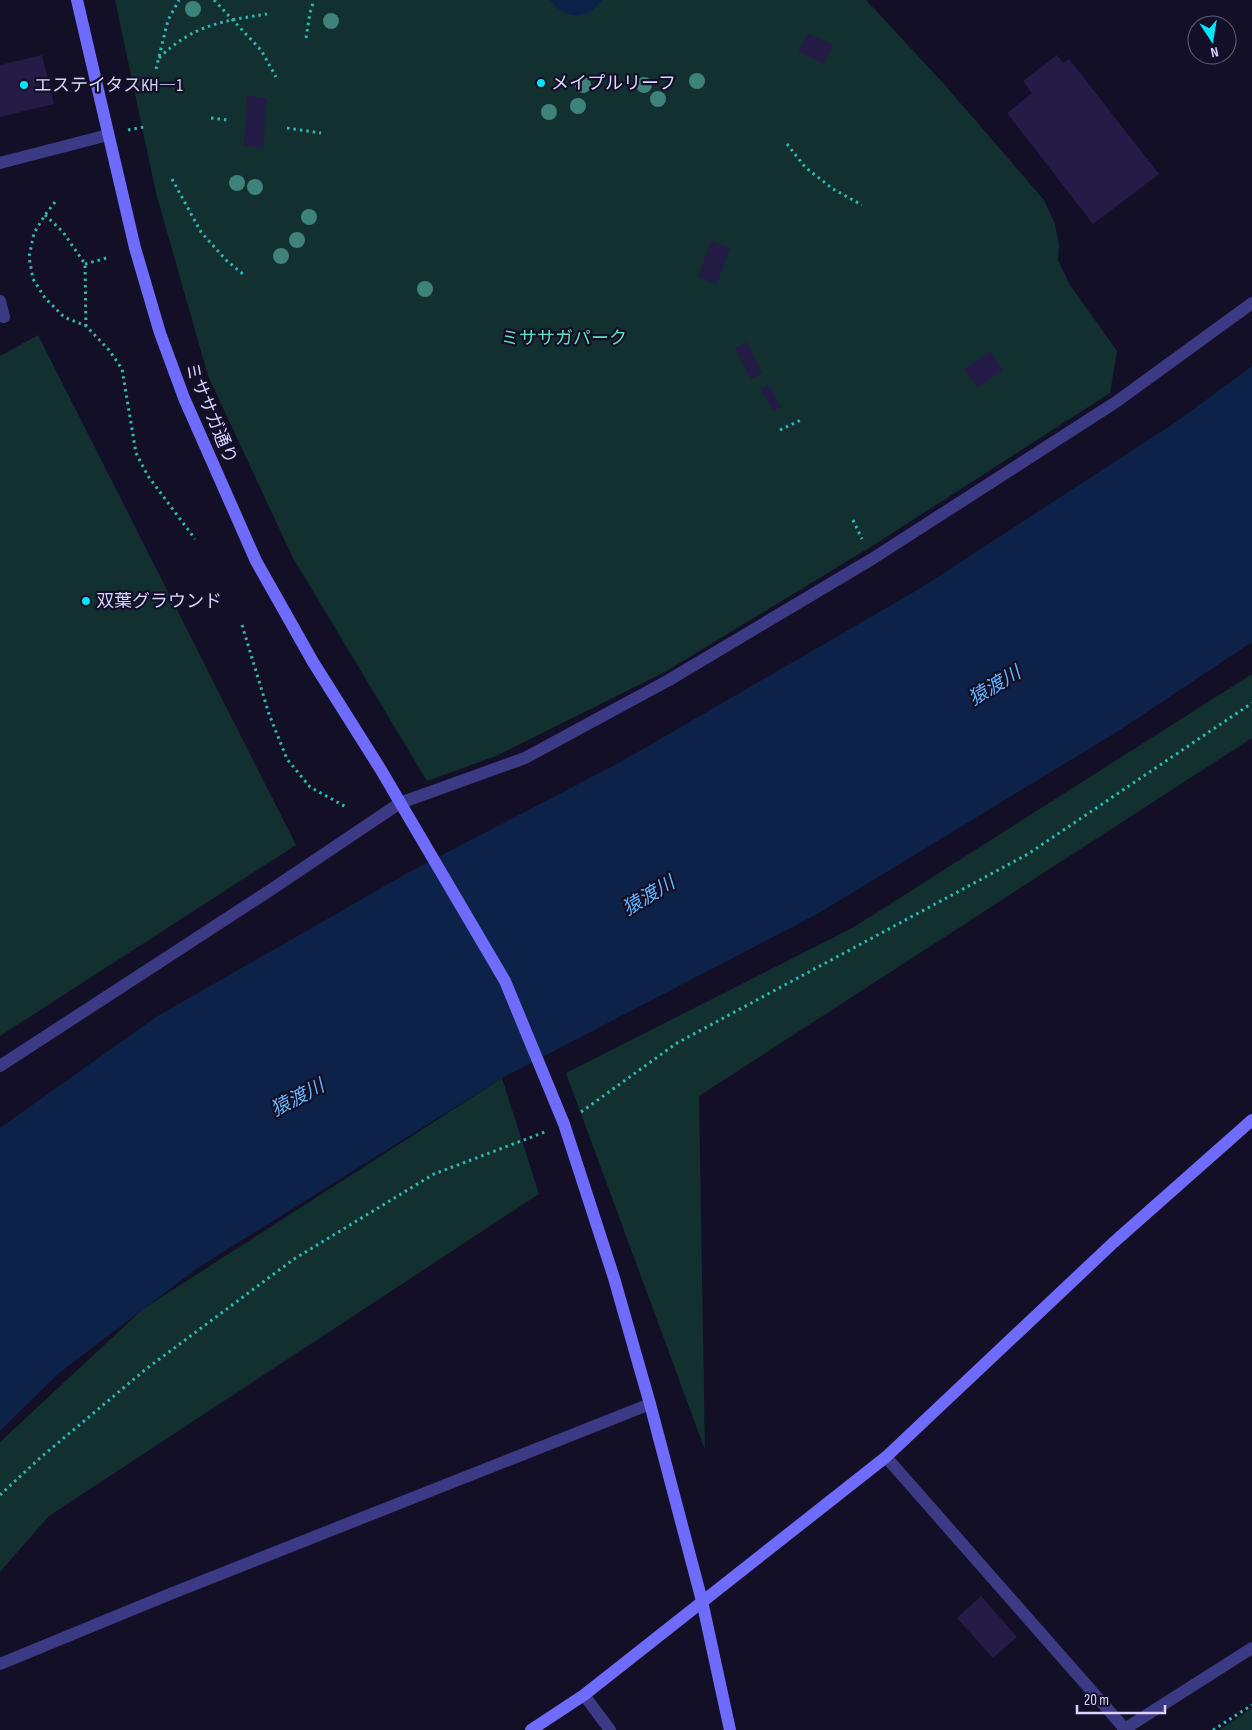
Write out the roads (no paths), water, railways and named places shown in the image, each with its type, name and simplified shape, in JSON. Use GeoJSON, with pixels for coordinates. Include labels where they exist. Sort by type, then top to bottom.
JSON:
{"type":"FeatureCollection","features":[{"type":"Feature","properties":{"kind":"street","name":"ミササガ通り"},"geometry":{"type":"LineString","coordinates":[[77,0],[135,248],[160,333],[184,398],[256,561],[313,662],[400,803],[505,981],[564,1124],[614,1278],[650,1404],[702,1601],[730,1730]]}},
{"type":"Feature","properties":{"kind":"street"},"geometry":{"type":"LineString","coordinates":[[0,164],[108,135]]}},
{"type":"Feature","properties":{"kind":"street"},"geometry":{"type":"LineString","coordinates":[[0,301],[4,318]]}},
{"type":"Feature","properties":{"kind":"street"},"geometry":{"type":"LineString","coordinates":[[0,1066],[400,803],[525,758],[669,680],[872,559],[1116,402],[1252,303]]}},
{"type":"Feature","properties":{"kind":"street"},"geometry":{"type":"LineString","coordinates":[[530,1730],[584,1696],[886,1457],[1113,1242],[1252,1120]]}},
{"type":"Feature","properties":{"kind":"street"},"geometry":{"type":"LineString","coordinates":[[0,1664],[174,1592],[650,1404]]}},
{"type":"Feature","properties":{"kind":"street"},"geometry":{"type":"LineString","coordinates":[[886,1457],[1124,1729],[1252,1648]]}},
{"type":"Feature","properties":{"kind":"street"},"geometry":{"type":"LineString","coordinates":[[584,1696],[610,1730]]}},
{"type":"Feature","properties":{"kind":"water"},"geometry":{"type":"Polygon","coordinates":[[[550,0],[602,0],[590,12],[576,15],[562,11],[550,0]]]}},
{"type":"Feature","properties":{"kind":"water","name":"猿渡川"},"geometry":{"type":"Polygon","coordinates":[[[1252,366],[1252,642],[1120,730],[819,913],[502,1078],[199,1267],[59,1373],[0,1431],[0,1128],[156,1017],[404,875],[624,760],[919,589],[1179,420],[1252,366]]]}},
{"type":"Feature","properties":{"kind":"place","name":"メイプルリーフ"},"geometry":{"type":"Point","coordinates":[541,83]}},
{"type":"Feature","properties":{"kind":"place","name":"エステイタスKH―1"},"geometry":{"type":"Point","coordinates":[24,85]}},
{"type":"Feature","properties":{"kind":"place","name":"双葉グラウンド"},"geometry":{"type":"Point","coordinates":[86,601]}},
{"type":"Feature","properties":{"kind":"park label","name":"ミササガパーク"},"geometry":{"type":"Point","coordinates":[564,338]}}]}
